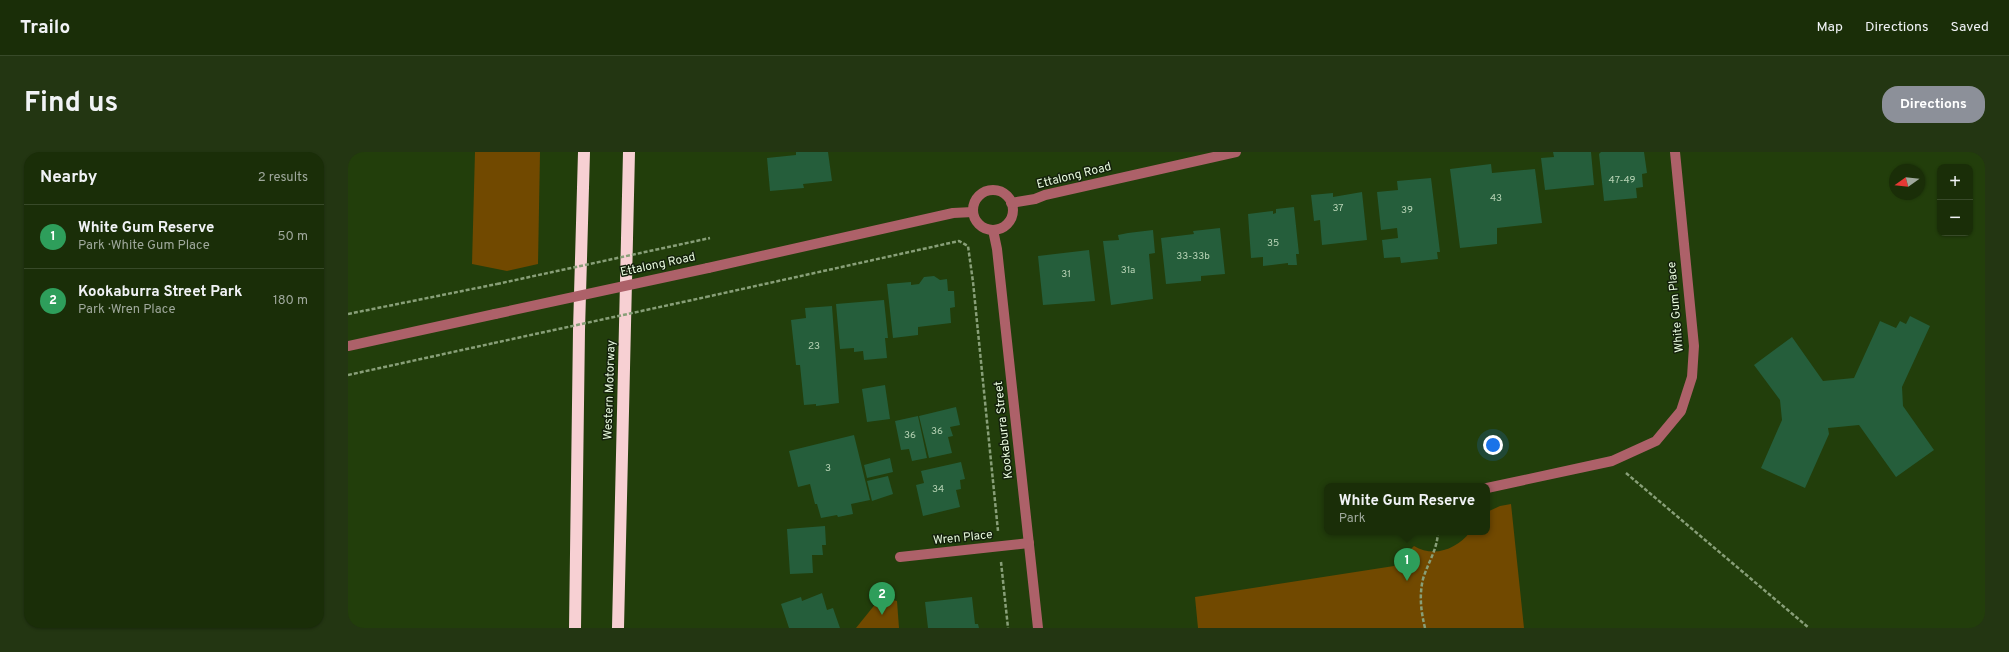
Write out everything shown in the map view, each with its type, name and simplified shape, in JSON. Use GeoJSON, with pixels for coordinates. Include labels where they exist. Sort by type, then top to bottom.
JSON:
{"type":"FeatureCollection","features":[{"type":"Feature","properties":{"kind":"highway"},"geometry":{"type":"LineString","coordinates":[[574,628],[579,330],[584,152]]}},
{"type":"Feature","properties":{"kind":"highway","name":"Western Motorway"},"geometry":{"type":"LineString","coordinates":[[618,628],[629,152]]}},
{"type":"Feature","properties":{"kind":"street","name":"Ettalong Road"},"geometry":{"type":"LineString","coordinates":[[1012,203],[1035,199],[1236,152]]}},
{"type":"Feature","properties":{"kind":"street","name":"White Gum Place"},"geometry":{"type":"LineString","coordinates":[[1490,487],[1612,461],[1656,441],[1681,411],[1692,377],[1694,346],[1675,152]]}},
{"type":"Feature","properties":{"kind":"street"},"geometry":{"type":"LineString","coordinates":[[998,191],[1003,193],[1012,203],[1013,209],[1010,220],[1000,228],[993,230],[983,227],[978,223],[973,212],[976,200],[985,192],[998,191]]}},
{"type":"Feature","properties":{"kind":"street","name":"Ettalong Road"},"geometry":{"type":"LineString","coordinates":[[348,346],[953,213],[973,212]]}},
{"type":"Feature","properties":{"kind":"street","name":"Kookaburra Street"},"geometry":{"type":"LineString","coordinates":[[993,230],[997,249],[1038,628]]}},
{"type":"Feature","properties":{"kind":"street","name":"Wren Place"},"geometry":{"type":"LineString","coordinates":[[900,557],[1029,543]]}},
{"type":"Feature","properties":{"kind":"path","name":"Ettalong Road"},"geometry":{"type":"LineString","coordinates":[[348,314],[497,284],[710,238]]}},
{"type":"Feature","properties":{"kind":"path"},"geometry":{"type":"LineString","coordinates":[[348,375],[959,241],[968,246],[974,282],[1008,628]]}},
{"type":"Feature","properties":{"kind":"path"},"geometry":{"type":"LineString","coordinates":[[1612,461],[1809,628]]}},
{"type":"Feature","properties":{"kind":"path"},"geometry":{"type":"LineString","coordinates":[[1425,628],[1420,606],[1423,579],[1437,545],[1438,535]]}},
{"type":"Feature","properties":{"kind":"shaded area"},"geometry":{"type":"Polygon","coordinates":[[[475,152],[540,152],[538,264],[507,271],[472,264],[475,152]]]}},
{"type":"Feature","properties":{"kind":"shaded area"},"geometry":{"type":"Polygon","coordinates":[[[1511,504],[1524,628],[1198,628],[1195,597],[1394,566],[1414,546],[1422,550],[1429,551],[1445,550],[1459,543],[1468,535],[1490,535],[1490,511],[1500,506],[1511,504]]]}},
{"type":"Feature","properties":{"kind":"shaded area"},"geometry":{"type":"Polygon","coordinates":[[[881,597],[897,601],[899,628],[856,628],[881,597]]]}},
{"type":"Feature","properties":{"kind":"building"},"geometry":{"type":"Polygon","coordinates":[[[796,152],[828,152],[832,181],[803,184],[804,188],[770,191],[767,158],[796,155],[796,152]]]}},
{"type":"Feature","properties":{"kind":"building"},"geometry":{"type":"Polygon","coordinates":[[[1553,152],[1591,152],[1594,185],[1545,190],[1541,158],[1554,157],[1553,152]]]}},
{"type":"Feature","properties":{"kind":"building"},"geometry":{"type":"Polygon","coordinates":[[[1601,152],[1644,152],[1647,173],[1642,174],[1643,187],[1636,188],[1637,198],[1604,201],[1599,154],[1601,152]]]}},
{"type":"Feature","properties":{"kind":"building"},"geometry":{"type":"Polygon","coordinates":[[[1491,164],[1492,173],[1535,169],[1542,223],[1497,228],[1497,244],[1460,248],[1450,169],[1491,164]]]}},
{"type":"Feature","properties":{"kind":"building"},"geometry":{"type":"Polygon","coordinates":[[[1431,178],[1440,252],[1437,252],[1438,259],[1401,263],[1400,257],[1384,258],[1382,240],[1398,238],[1397,228],[1381,230],[1377,192],[1398,190],[1397,181],[1431,178]]]}},
{"type":"Feature","properties":{"kind":"building"},"geometry":{"type":"Polygon","coordinates":[[[1362,192],[1367,240],[1322,245],[1320,220],[1314,221],[1311,195],[1333,193],[1333,197],[1362,192]]]}},
{"type":"Feature","properties":{"kind":"building"},"geometry":{"type":"Polygon","coordinates":[[[1294,207],[1299,254],[1296,254],[1297,265],[1288,265],[1288,263],[1263,266],[1263,257],[1251,258],[1248,214],[1273,211],[1273,214],[1276,213],[1276,209],[1294,207]]]}},
{"type":"Feature","properties":{"kind":"building"},"geometry":{"type":"Polygon","coordinates":[[[1220,228],[1225,274],[1201,276],[1201,281],[1166,284],[1161,238],[1194,234],[1193,231],[1220,228]]]}},
{"type":"Feature","properties":{"kind":"building"},"geometry":{"type":"Polygon","coordinates":[[[1153,230],[1155,253],[1149,254],[1153,299],[1111,305],[1103,241],[1119,240],[1118,235],[1153,230]]]}},
{"type":"Feature","properties":{"kind":"building"},"geometry":{"type":"Polygon","coordinates":[[[1089,250],[1095,301],[1043,305],[1038,256],[1089,250]]]}},
{"type":"Feature","properties":{"kind":"building"},"geometry":{"type":"Polygon","coordinates":[[[934,276],[940,280],[947,279],[948,291],[954,291],[955,307],[950,308],[951,323],[918,327],[918,335],[893,338],[887,284],[911,282],[911,285],[919,284],[924,277],[934,276]]]}},
{"type":"Feature","properties":{"kind":"building"},"geometry":{"type":"Polygon","coordinates":[[[884,300],[888,338],[885,338],[887,358],[864,360],[863,351],[854,352],[854,348],[840,349],[836,304],[884,300]]]}},
{"type":"Feature","properties":{"kind":"building"},"geometry":{"type":"Polygon","coordinates":[[[832,306],[839,403],[816,406],[816,404],[804,405],[800,365],[796,365],[791,320],[806,318],[805,308],[832,306]]]}},
{"type":"Feature","properties":{"kind":"building"},"geometry":{"type":"Polygon","coordinates":[[[1910,316],[1930,326],[1902,387],[1903,406],[1934,450],[1896,477],[1859,425],[1828,428],[1829,434],[1805,488],[1761,468],[1782,420],[1780,400],[1754,365],[1792,337],[1823,381],[1854,378],[1880,321],[1896,328],[1900,321],[1906,324],[1910,316]]]}},
{"type":"Feature","properties":{"kind":"building"},"geometry":{"type":"Polygon","coordinates":[[[885,385],[890,419],[867,422],[862,389],[885,385]]]}},
{"type":"Feature","properties":{"kind":"building"},"geometry":{"type":"Polygon","coordinates":[[[956,407],[960,425],[950,427],[953,436],[948,437],[952,453],[929,458],[919,416],[956,407]]]}},
{"type":"Feature","properties":{"kind":"building"},"geometry":{"type":"Polygon","coordinates":[[[918,416],[927,458],[912,461],[909,449],[901,450],[895,421],[918,416]]]}},
{"type":"Feature","properties":{"kind":"building"},"geometry":{"type":"Polygon","coordinates":[[[854,435],[870,500],[851,504],[853,514],[821,518],[817,504],[815,504],[810,484],[798,487],[789,451],[854,435]]]}},
{"type":"Feature","properties":{"kind":"building"},"geometry":{"type":"Polygon","coordinates":[[[890,458],[893,472],[867,478],[864,465],[890,458]]]}},
{"type":"Feature","properties":{"kind":"building"},"geometry":{"type":"Polygon","coordinates":[[[961,462],[965,479],[960,480],[961,489],[956,490],[960,507],[923,516],[916,485],[924,483],[921,471],[961,462]]]}},
{"type":"Feature","properties":{"kind":"building"},"geometry":{"type":"Polygon","coordinates":[[[888,476],[893,494],[872,501],[867,481],[888,476]]]}},
{"type":"Feature","properties":{"kind":"building"},"geometry":{"type":"Polygon","coordinates":[[[825,526],[826,545],[822,545],[823,555],[812,555],[813,573],[790,574],[787,529],[825,526]]]}},
{"type":"Feature","properties":{"kind":"building"},"geometry":{"type":"Polygon","coordinates":[[[822,593],[827,610],[833,608],[840,628],[789,628],[781,604],[801,597],[802,601],[822,593]]]}},
{"type":"Feature","properties":{"kind":"building"},"geometry":{"type":"Polygon","coordinates":[[[972,597],[975,624],[978,624],[979,628],[928,628],[925,602],[972,597]]]}},
{"type":"Feature","properties":{"kind":"place","name":"White Gum Reserve"},"geometry":{"type":"Point","coordinates":[1407,581]}},
{"type":"Feature","properties":{"kind":"place","name":"Kookaburra Street Park"},"geometry":{"type":"Point","coordinates":[882,615]}}]}
